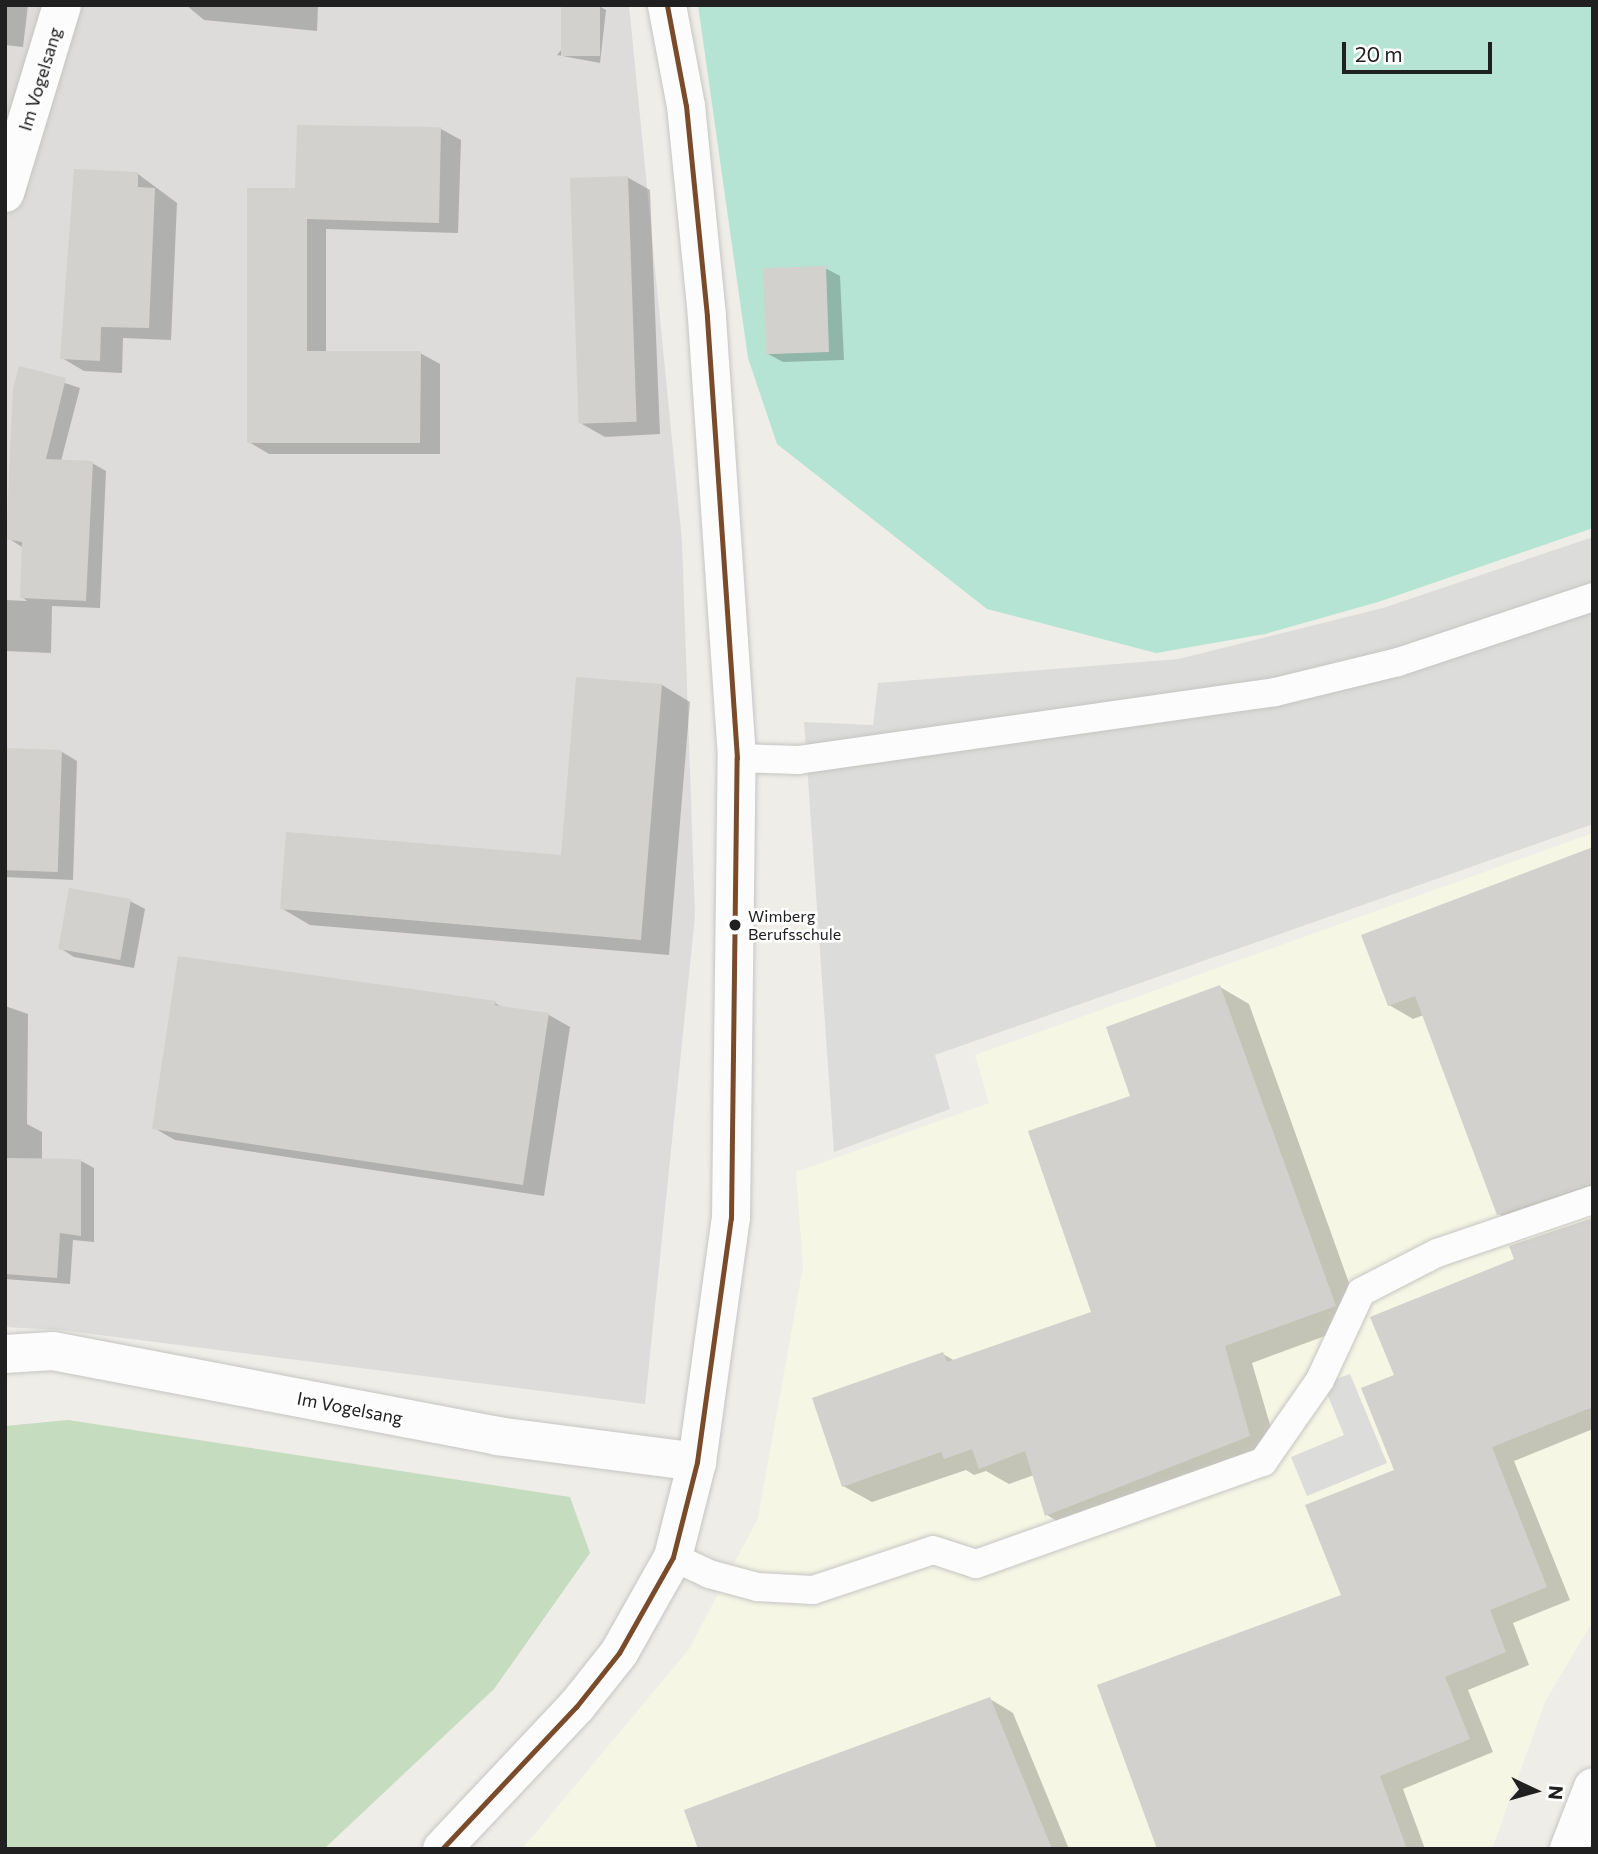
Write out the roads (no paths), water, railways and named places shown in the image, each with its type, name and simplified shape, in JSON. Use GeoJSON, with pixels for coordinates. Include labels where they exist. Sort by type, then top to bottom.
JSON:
{"type":"FeatureCollection","features":[{"type":"Feature","properties":{"kind":"street","name":"Im Vogelsang"},"geometry":{"type":"LineString","coordinates":[[5,193],[62,5]]}},
{"type":"Feature","properties":{"kind":"street"},"geometry":{"type":"LineString","coordinates":[[442,1849],[602,1675],[673,1557],[697,1462],[731,1218],[737,758],[707,316],[686,106],[667,5]]}},
{"type":"Feature","properties":{"kind":"street","name":"Im Vogelsang"},"geometry":{"type":"LineString","coordinates":[[5,1354],[53,1351],[497,1436],[697,1462]]}},
{"type":"Feature","properties":{"kind":"street"},"geometry":{"type":"LineString","coordinates":[[1569,1849],[1593,1787]]}},
{"type":"Feature","properties":{"kind":"lane"},"geometry":{"type":"LineString","coordinates":[[737,758],[798,760],[1275,692],[1398,662],[1593,597]]}},
{"type":"Feature","properties":{"kind":"lane"},"geometry":{"type":"LineString","coordinates":[[673,1557],[709,1574],[757,1587],[813,1590],[933,1550],[976,1564],[1263,1462],[1320,1380],[1361,1292],[1437,1253],[1593,1200]]}},
{"type":"Feature","properties":{"kind":"place","name":"Wimberg Berufsschule"},"geometry":{"type":"Point","coordinates":[735,925]}}]}
